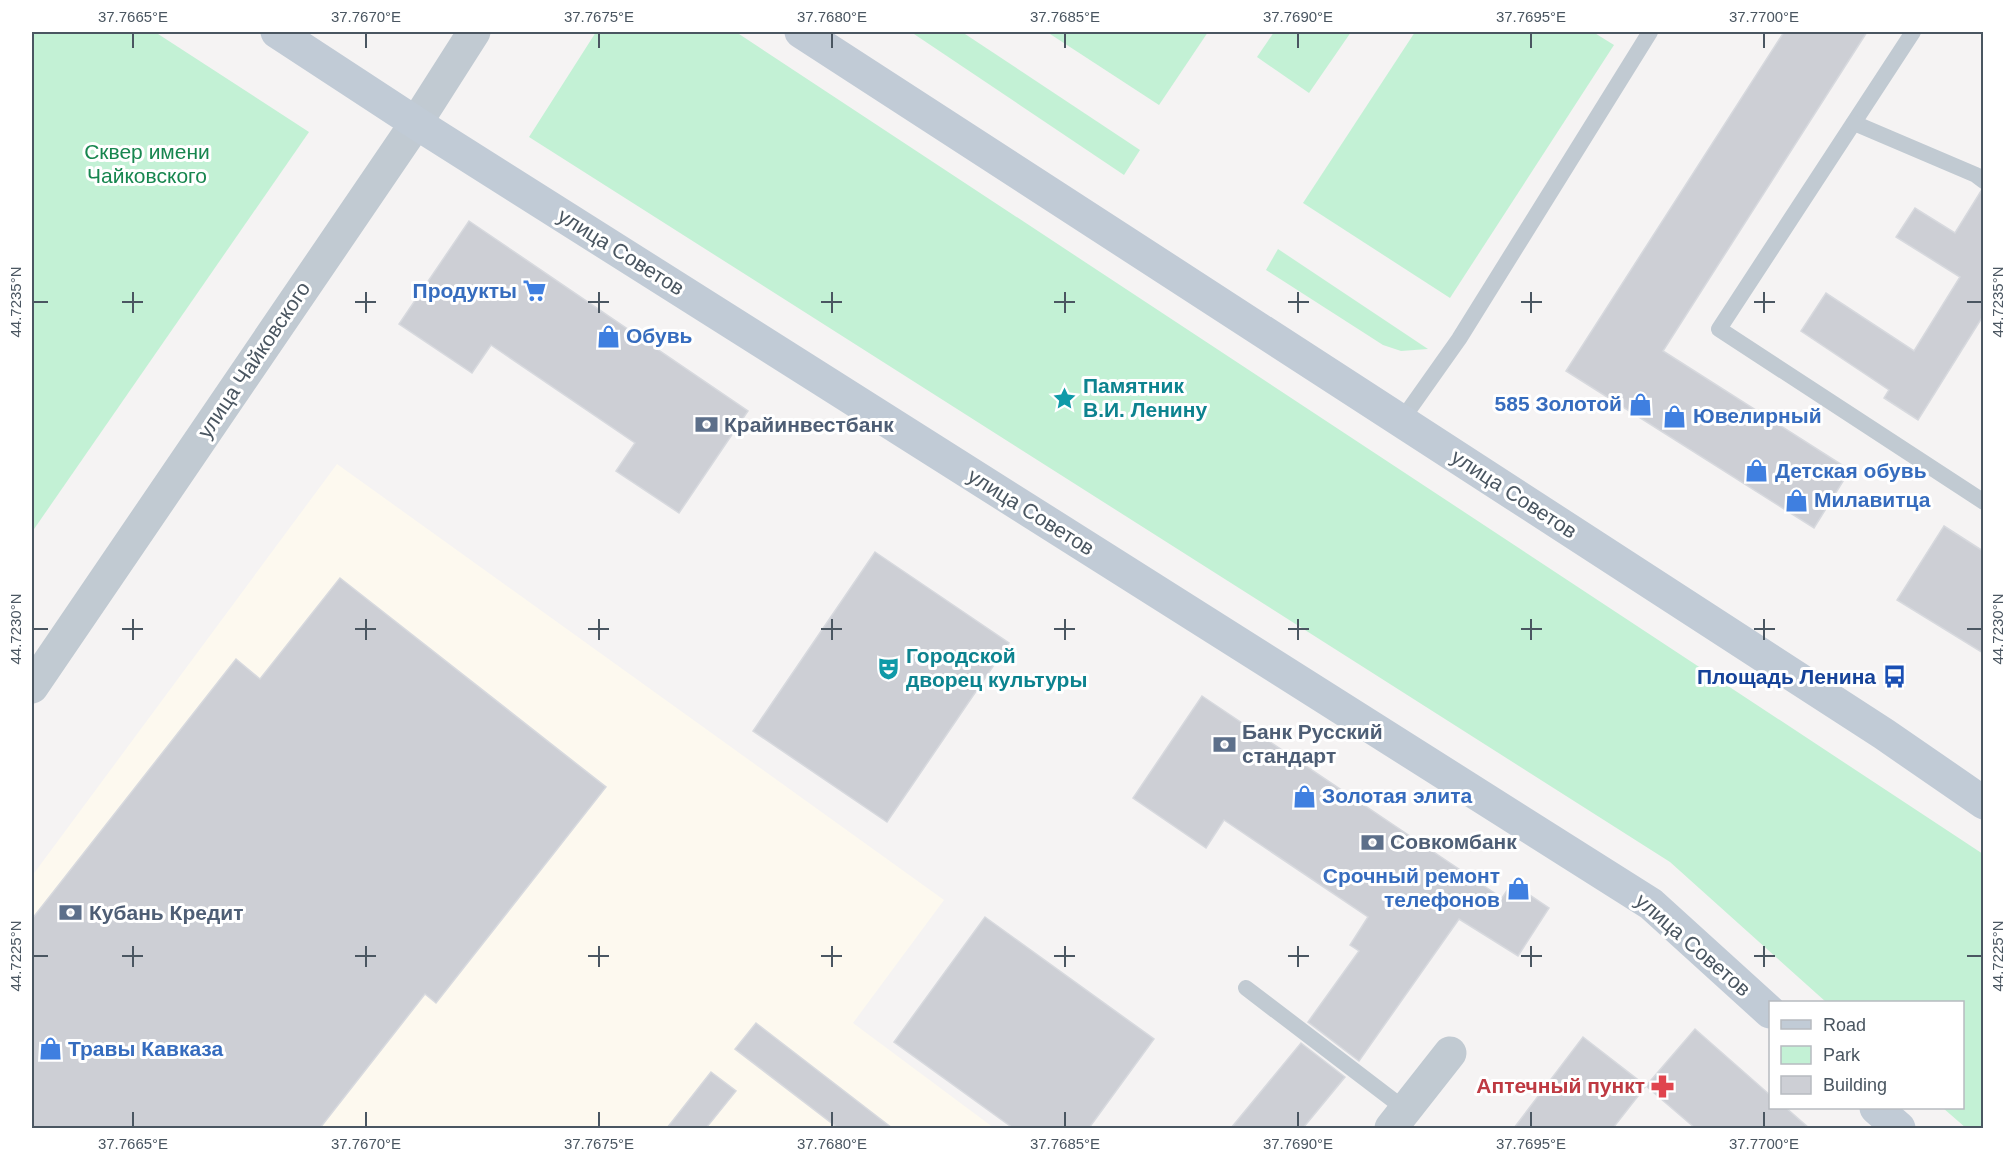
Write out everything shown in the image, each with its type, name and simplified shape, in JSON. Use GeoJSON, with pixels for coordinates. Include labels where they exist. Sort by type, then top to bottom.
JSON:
{"type":"FeatureCollection","features":[{"type":"Feature","properties":{"kind":"street","name":"улица Советов"},"geometry":{"type":"LineString","coordinates":[[277,32],[416,123],[1651,904],[1769,1011]]}},
{"type":"Feature","properties":{"kind":"street","name":"улица Чайковского"},"geometry":{"type":"LineString","coordinates":[[32,687],[416,123],[474,32]]}},
{"type":"Feature","properties":{"kind":"street","name":"улица Советов"},"geometry":{"type":"LineString","coordinates":[[812,35],[1874,728],[1983,802]]}},
{"type":"Feature","properties":{"kind":"street"},"geometry":{"type":"LineString","coordinates":[[1398,1119],[1450,1053]]}},
{"type":"Feature","properties":{"kind":"street"},"geometry":{"type":"LineString","coordinates":[[1878,1109],[1899,1128]]}},
{"type":"Feature","properties":{"kind":"lane"},"geometry":{"type":"LineString","coordinates":[[1401,421],[1459,339],[1650,32]]}},
{"type":"Feature","properties":{"kind":"lane"},"geometry":{"type":"LineString","coordinates":[[1913,32],[1719,329],[1983,502]]}},
{"type":"Feature","properties":{"kind":"lane"},"geometry":{"type":"LineString","coordinates":[[1854,123],[1981,173]]}},
{"type":"Feature","properties":{"kind":"lane"},"geometry":{"type":"LineString","coordinates":[[1246,988],[1398,1119]]}},
{"type":"Feature","properties":{"kind":"shaded area"},"geometry":{"type":"Polygon","coordinates":[[[337,464],[944,900],[853,1023],[994,1128],[32,1128],[32,876],[337,464]]]}},
{"type":"Feature","properties":{"kind":"green space","name":"Сквер имени Чайковского"},"geometry":{"type":"Polygon","coordinates":[[[32,32],[155,32],[309,132],[32,532],[32,32]]]}},
{"type":"Feature","properties":{"kind":"green space"},"geometry":{"type":"Polygon","coordinates":[[[596,32],[736,32],[1983,854],[1983,1128],[1966,1128],[1944,1109],[1964,1109],[1964,1001],[1825,1001],[1670,862],[529,137],[596,32]]]}},
{"type":"Feature","properties":{"kind":"green space"},"geometry":{"type":"Polygon","coordinates":[[[911,32],[962,32],[1140,150],[1124,175],[911,32]]]}},
{"type":"Feature","properties":{"kind":"green space"},"geometry":{"type":"Polygon","coordinates":[[[1047,32],[1208,32],[1159,105],[1047,32]]]}},
{"type":"Feature","properties":{"kind":"green space"},"geometry":{"type":"Polygon","coordinates":[[[1274,32],[1351,32],[1309,93],[1257,57],[1274,32]]]}},
{"type":"Feature","properties":{"kind":"green space"},"geometry":{"type":"Polygon","coordinates":[[[1415,32],[1593,32],[1614,45],[1450,298],[1303,203],[1415,32]]]}},
{"type":"Feature","properties":{"kind":"green space"},"geometry":{"type":"Polygon","coordinates":[[[1278,249],[1428,349],[1401,351],[1383,345],[1266,270],[1278,249]]]}},
{"type":"Feature","properties":{"kind":"building"},"geometry":{"type":"Polygon","coordinates":[[[1784,32],[1867,32],[1663,351],[1850,470],[1814,528],[1566,371],[1784,32]]]}},
{"type":"Feature","properties":{"kind":"building"},"geometry":{"type":"Polygon","coordinates":[[[1983,191],[1983,316],[1918,420],[1884,398],[1889,390],[1801,331],[1826,293],[1914,351],[1960,277],[1896,237],[1915,208],[1955,233],[1983,191]]]}},
{"type":"Feature","properties":{"kind":"building"},"geometry":{"type":"Polygon","coordinates":[[[469,221],[748,411],[679,513],[616,471],[635,443],[491,345],[472,373],[399,324],[469,221]]]}},
{"type":"Feature","properties":{"kind":"building"},"geometry":{"type":"Polygon","coordinates":[[[1944,526],[1983,551],[1983,653],[1897,600],[1944,526]]]}},
{"type":"Feature","properties":{"kind":"building"},"geometry":{"type":"Polygon","coordinates":[[[875,552],[1009,643],[887,822],[753,731],[875,552]]]}},
{"type":"Feature","properties":{"kind":"building"},"geometry":{"type":"Polygon","coordinates":[[[340,578],[606,787],[436,1003],[425,994],[320,1128],[32,1128],[32,919],[236,659],[260,679],[340,578]]]}},
{"type":"Feature","properties":{"kind":"building"},"geometry":{"type":"Polygon","coordinates":[[[1202,696],[1502,898],[1512,883],[1549,908],[1518,956],[1459,919],[1359,1061],[1308,1022],[1359,951],[1350,945],[1368,917],[1224,820],[1206,848],[1133,798],[1202,696]]]}},
{"type":"Feature","properties":{"kind":"building"},"geometry":{"type":"Polygon","coordinates":[[[985,917],[1154,1039],[1089,1128],[1013,1128],[894,1042],[985,917]]]}},
{"type":"Feature","properties":{"kind":"building"},"geometry":{"type":"Polygon","coordinates":[[[756,1023],[892,1128],[838,1128],[735,1049],[756,1023]]]}},
{"type":"Feature","properties":{"kind":"building"},"geometry":{"type":"Polygon","coordinates":[[[1695,1029],[1769,1094],[1769,1109],[1787,1109],[1809,1128],[1695,1128],[1646,1086],[1695,1029]]]}},
{"type":"Feature","properties":{"kind":"building"},"geometry":{"type":"Polygon","coordinates":[[[1583,1037],[1646,1086],[1613,1128],[1514,1128],[1583,1037]]]}},
{"type":"Feature","properties":{"kind":"building"},"geometry":{"type":"Polygon","coordinates":[[[1301,1043],[1345,1077],[1303,1128],[1231,1128],[1301,1043]]]}},
{"type":"Feature","properties":{"kind":"building"},"geometry":{"type":"Polygon","coordinates":[[[711,1072],[736,1091],[706,1128],[667,1128],[711,1072]]]}},
{"type":"Feature","properties":{"kind":"place","name":"Продукты"},"geometry":{"type":"Point","coordinates":[535,291]}},
{"type":"Feature","properties":{"kind":"place","name":"Обувь"},"geometry":{"type":"Point","coordinates":[608,336]}},
{"type":"Feature","properties":{"kind":"place","name":"Памятник В.И. Ленину"},"geometry":{"type":"Point","coordinates":[1065,398]}},
{"type":"Feature","properties":{"kind":"place","name":"585 Золотой"},"geometry":{"type":"Point","coordinates":[1640,404]}},
{"type":"Feature","properties":{"kind":"place","name":"Ювелирный"},"geometry":{"type":"Point","coordinates":[1675,416]}},
{"type":"Feature","properties":{"kind":"place","name":"Крайинвестбанк"},"geometry":{"type":"Point","coordinates":[706,425]}},
{"type":"Feature","properties":{"kind":"place","name":"Детская обувь"},"geometry":{"type":"Point","coordinates":[1757,471]}},
{"type":"Feature","properties":{"kind":"place","name":"Милавитца"},"geometry":{"type":"Point","coordinates":[1796,500]}},
{"type":"Feature","properties":{"kind":"place","name":"Городской дворец культуры"},"geometry":{"type":"Point","coordinates":[888,668]}},
{"type":"Feature","properties":{"kind":"place","name":"Площадь Ленина"},"geometry":{"type":"Point","coordinates":[1894,677]}},
{"type":"Feature","properties":{"kind":"place","name":"Банк Русский стандарт"},"geometry":{"type":"Point","coordinates":[1224,744]}},
{"type":"Feature","properties":{"kind":"place","name":"Золотая элита"},"geometry":{"type":"Point","coordinates":[1304,796]}},
{"type":"Feature","properties":{"kind":"place","name":"Совкомбанк"},"geometry":{"type":"Point","coordinates":[1372,842]}},
{"type":"Feature","properties":{"kind":"place","name":"Срочный ремонт телефонов"},"geometry":{"type":"Point","coordinates":[1518,888]}},
{"type":"Feature","properties":{"kind":"place","name":"Кубань Кредит"},"geometry":{"type":"Point","coordinates":[71,913]}},
{"type":"Feature","properties":{"kind":"place","name":"Травы Кавказа"},"geometry":{"type":"Point","coordinates":[50,1049]}},
{"type":"Feature","properties":{"kind":"place","name":"Аптечный пункт"},"geometry":{"type":"Point","coordinates":[1663,1086]}}]}
